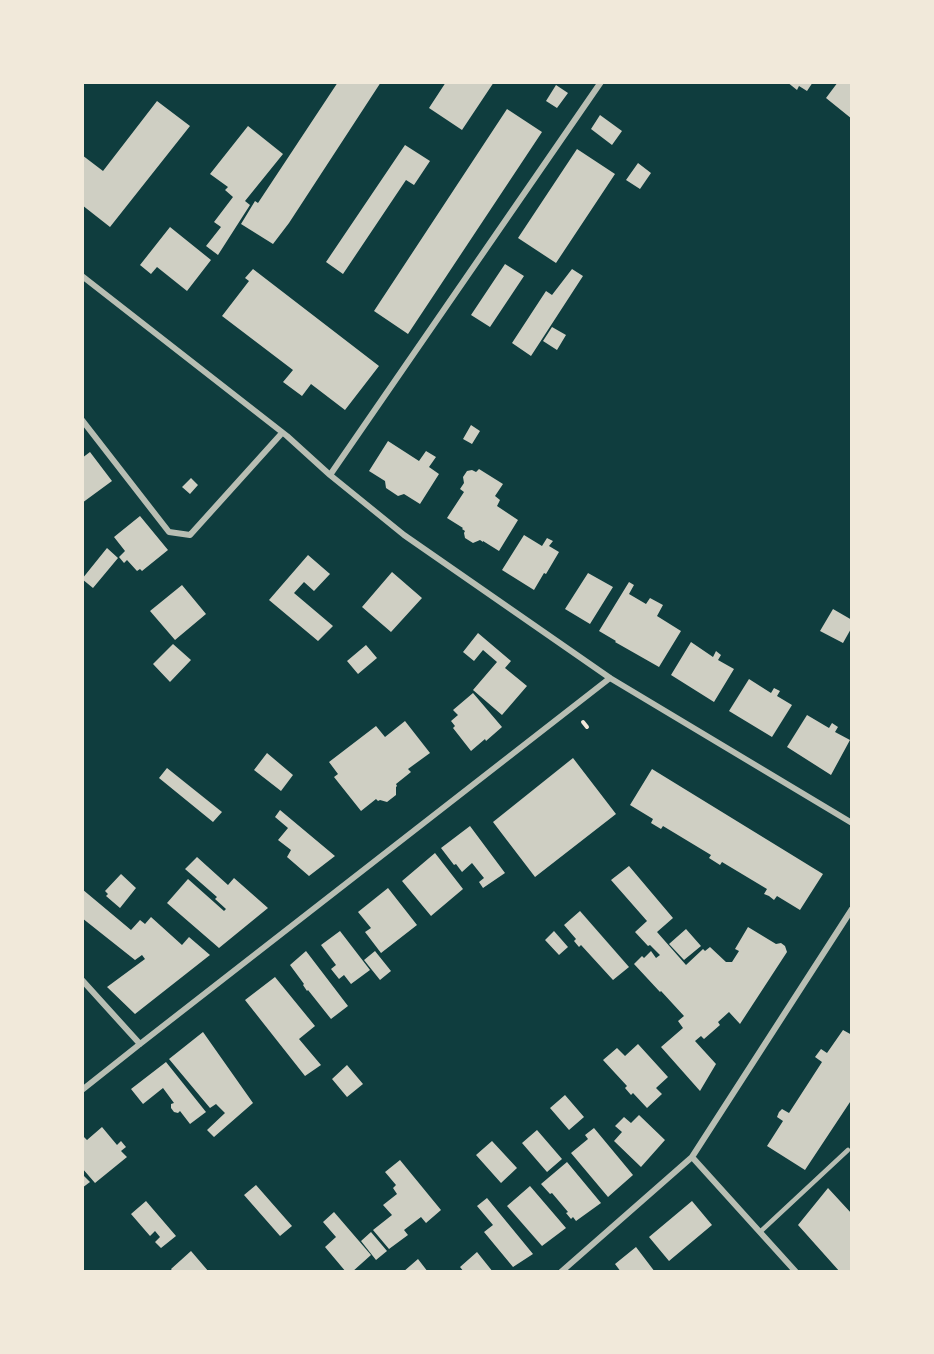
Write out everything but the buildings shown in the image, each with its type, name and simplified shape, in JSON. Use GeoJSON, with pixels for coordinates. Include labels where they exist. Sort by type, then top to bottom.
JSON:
{"type":"FeatureCollection","features":[{"type":"Feature","properties":{"kind":"street"},"geometry":{"type":"LineString","coordinates":[[330,475],[601,82]]}},
{"type":"Feature","properties":{"kind":"street"},"geometry":{"type":"LineString","coordinates":[[82,276],[282,433],[404,535],[610,678],[852,823]]}},
{"type":"Feature","properties":{"kind":"street"},"geometry":{"type":"LineString","coordinates":[[82,420],[169,532],[190,535],[282,433]]}},
{"type":"Feature","properties":{"kind":"street"},"geometry":{"type":"LineString","coordinates":[[82,1090],[610,678]]}},
{"type":"Feature","properties":{"kind":"street"},"geometry":{"type":"LineString","coordinates":[[561,1272],[692,1157],[852,909]]}},
{"type":"Feature","properties":{"kind":"street"},"geometry":{"type":"LineString","coordinates":[[82,980],[140,1044]]}},
{"type":"Feature","properties":{"kind":"street"},"geometry":{"type":"LineString","coordinates":[[692,1157],[796,1272]]}},
{"type":"Feature","properties":{"kind":"lane"},"geometry":{"type":"LineString","coordinates":[[760,1232],[848,1150]]}},
{"type":"Feature","properties":{"kind":"path"},"geometry":{"type":"LineString","coordinates":[[583,722],[587,727]]}}]}
